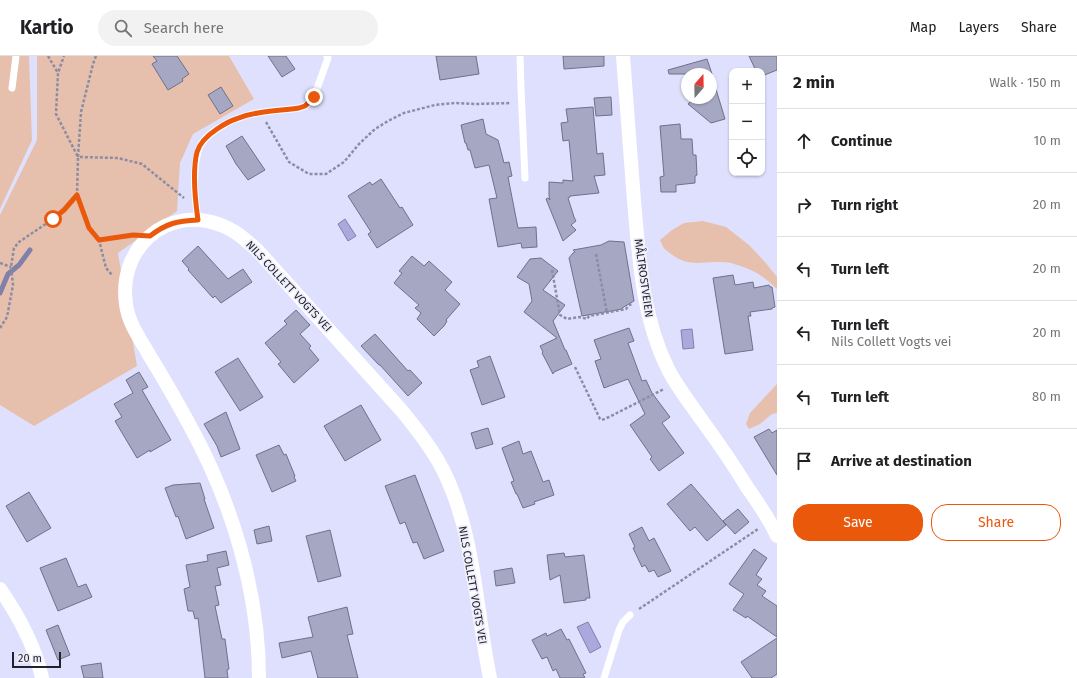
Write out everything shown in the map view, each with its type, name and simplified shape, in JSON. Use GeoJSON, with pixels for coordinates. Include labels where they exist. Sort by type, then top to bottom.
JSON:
{"type":"FeatureCollection","features":[{"type":"Feature","properties":{"kind":"street","name":"MÅLTROSTVEIEN"},"geometry":{"type":"LineString","coordinates":[[623,56],[636,224],[646,302],[659,350],[676,383],[721,446],[770,521],[777,536]]}},
{"type":"Feature","properties":{"kind":"street","name":"NILS COLLETT VOGTS VEI"},"geometry":{"type":"LineString","coordinates":[[259,678],[257,639],[243,557],[217,480],[189,423],[132,323],[126,303],[125,293],[128,268],[131,258],[139,247],[150,236],[159,230],[197,214],[229,228],[242,236],[258,251],[402,411],[435,455],[446,475],[463,524],[490,678]]}},
{"type":"Feature","properties":{"kind":"street"},"geometry":{"type":"LineString","coordinates":[[0,589],[18,617],[34,649],[42,678]]}},
{"type":"Feature","properties":{"kind":"lane"},"geometry":{"type":"LineString","coordinates":[[12,88],[16,56]]}},
{"type":"Feature","properties":{"kind":"lane"},"geometry":{"type":"LineString","coordinates":[[197,214],[195,175],[196,161],[201,144],[213,132],[235,119],[246,115],[305,106],[314,97],[328,56]]}},
{"type":"Feature","properties":{"kind":"lane"},"geometry":{"type":"LineString","coordinates":[[520,56],[525,178]]}},
{"type":"Feature","properties":{"kind":"lane"},"geometry":{"type":"LineString","coordinates":[[604,678],[619,630],[623,622],[630,615]]}},
{"type":"Feature","properties":{"kind":"path"},"geometry":{"type":"LineString","coordinates":[[48,56],[58,73]]}},
{"type":"Feature","properties":{"kind":"path"},"geometry":{"type":"LineString","coordinates":[[64,56],[58,73],[56,114],[78,157]]}},
{"type":"Feature","properties":{"kind":"path"},"geometry":{"type":"LineString","coordinates":[[96,56],[81,112],[77,195],[89,228],[99,240],[106,268],[125,293]]}},
{"type":"Feature","properties":{"kind":"path"},"geometry":{"type":"LineString","coordinates":[[260,113],[289,162],[309,174],[326,174],[344,162],[359,144],[375,129],[404,113],[435,105],[455,103],[496,104],[522,102]]}},
{"type":"Feature","properties":{"kind":"path"},"geometry":{"type":"LineString","coordinates":[[78,157],[118,158],[142,164],[166,183],[197,214]]}},
{"type":"Feature","properties":{"kind":"path"},"geometry":{"type":"LineString","coordinates":[[0,328],[7,317],[13,285],[11,267],[14,248],[18,242],[64,210],[77,195]]}},
{"type":"Feature","properties":{"kind":"path"},"geometry":{"type":"LineString","coordinates":[[99,240],[133,235],[150,236]]}},
{"type":"Feature","properties":{"kind":"path"},"geometry":{"type":"LineString","coordinates":[[596,254],[607,313]]}},
{"type":"Feature","properties":{"kind":"path"},"geometry":{"type":"LineString","coordinates":[[0,263],[11,267]]}},
{"type":"Feature","properties":{"kind":"path"},"geometry":{"type":"LineString","coordinates":[[552,270],[560,315],[567,319],[580,317],[587,319],[589,316],[626,309],[629,305],[646,302]]}},
{"type":"Feature","properties":{"kind":"path"},"geometry":{"type":"LineString","coordinates":[[575,367],[600,419],[602,420],[676,383]]}},
{"type":"Feature","properties":{"kind":"path"},"geometry":{"type":"LineString","coordinates":[[630,615],[770,521]]}},
{"type":"Feature","properties":{"kind":"shaded area"},"geometry":{"type":"Polygon","coordinates":[[[0,56],[29,56],[32,140],[0,209],[0,56]]]}},
{"type":"Feature","properties":{"kind":"shaded area"},"geometry":{"type":"Polygon","coordinates":[[[37,56],[229,56],[254,99],[193,134],[180,163],[177,211],[118,253],[137,366],[34,426],[0,405],[0,215],[37,140],[37,56]]]}},
{"type":"Feature","properties":{"kind":"shaded area"},"geometry":{"type":"Polygon","coordinates":[[[703,221],[726,227],[749,245],[777,277],[777,289],[763,277],[746,268],[722,262],[696,263],[684,261],[671,254],[663,247],[660,240],[672,230],[684,223],[703,221]]]}},
{"type":"Feature","properties":{"kind":"shaded area"},"geometry":{"type":"Polygon","coordinates":[[[777,384],[777,413],[772,414],[760,424],[749,429],[746,424],[750,413],[777,384]]]}},
{"type":"Feature","properties":{"kind":"water"},"geometry":{"type":"Polygon","coordinates":[[[345,219],[356,236],[348,241],[338,224],[345,219]]]}},
{"type":"Feature","properties":{"kind":"water"},"geometry":{"type":"Polygon","coordinates":[[[692,329],[694,348],[683,349],[681,330],[692,329]]]}},
{"type":"Feature","properties":{"kind":"water"},"geometry":{"type":"Polygon","coordinates":[[[588,622],[601,647],[590,653],[577,627],[588,622]]]}},
{"type":"Feature","properties":{"kind":"building"},"geometry":{"type":"Polygon","coordinates":[[[153,56],[177,56],[189,74],[182,79],[183,81],[168,90],[152,64],[157,61],[153,56]]]}},
{"type":"Feature","properties":{"kind":"building"},"geometry":{"type":"Polygon","coordinates":[[[268,56],[286,56],[295,69],[282,77],[268,56]]]}},
{"type":"Feature","properties":{"kind":"building"},"geometry":{"type":"Polygon","coordinates":[[[436,56],[476,56],[479,74],[440,80],[436,56]]]}},
{"type":"Feature","properties":{"kind":"building"},"geometry":{"type":"Polygon","coordinates":[[[563,56],[604,56],[604,66],[564,69],[563,56]]]}},
{"type":"Feature","properties":{"kind":"building"},"geometry":{"type":"Polygon","coordinates":[[[749,56],[777,56],[777,70],[765,75],[765,68],[755,68],[749,56]]]}},
{"type":"Feature","properties":{"kind":"building"},"geometry":{"type":"Polygon","coordinates":[[[707,59],[710,68],[681,68],[681,74],[669,74],[668,70],[707,59]]]}},
{"type":"Feature","properties":{"kind":"building"},"geometry":{"type":"Polygon","coordinates":[[[221,87],[233,106],[220,114],[208,95],[221,87]]]}},
{"type":"Feature","properties":{"kind":"building"},"geometry":{"type":"Polygon","coordinates":[[[717,93],[725,119],[711,123],[688,104],[717,104],[717,93]]]}},
{"type":"Feature","properties":{"kind":"building"},"geometry":{"type":"Polygon","coordinates":[[[611,97],[612,115],[596,116],[594,98],[611,97]]]}},
{"type":"Feature","properties":{"kind":"building"},"geometry":{"type":"Polygon","coordinates":[[[593,107],[597,154],[603,153],[605,175],[594,176],[599,193],[570,196],[568,198],[576,221],[571,225],[576,230],[563,241],[546,199],[548,198],[550,200],[549,182],[563,183],[563,180],[573,181],[569,140],[563,141],[561,123],[568,122],[566,109],[593,107]]]}},
{"type":"Feature","properties":{"kind":"building"},"geometry":{"type":"Polygon","coordinates":[[[483,119],[486,134],[498,140],[504,163],[509,162],[512,176],[508,177],[518,228],[536,227],[537,247],[522,248],[521,243],[498,247],[489,199],[497,198],[489,165],[475,168],[470,150],[468,150],[465,143],[461,125],[483,119]]]}},
{"type":"Feature","properties":{"kind":"building"},"geometry":{"type":"Polygon","coordinates":[[[680,124],[681,139],[692,139],[693,155],[696,155],[697,175],[695,176],[695,183],[676,185],[676,192],[661,192],[660,177],[664,176],[660,126],[680,124]]]}},
{"type":"Feature","properties":{"kind":"building"},"geometry":{"type":"Polygon","coordinates":[[[242,136],[265,170],[248,180],[236,164],[226,146],[242,136]]]}},
{"type":"Feature","properties":{"kind":"building"},"geometry":{"type":"Polygon","coordinates":[[[381,179],[400,208],[402,207],[413,225],[377,248],[368,234],[371,232],[348,196],[370,182],[372,185],[381,179]]]}},
{"type":"Feature","properties":{"kind":"building"},"geometry":{"type":"Polygon","coordinates":[[[609,241],[624,242],[634,301],[622,309],[582,316],[569,258],[575,252],[573,250],[601,245],[609,241]]]}},
{"type":"Feature","properties":{"kind":"building"},"geometry":{"type":"Polygon","coordinates":[[[198,246],[228,279],[243,269],[252,282],[221,303],[215,296],[213,298],[182,261],[198,246]]]}},
{"type":"Feature","properties":{"kind":"building"},"geometry":{"type":"Polygon","coordinates":[[[412,256],[424,266],[429,261],[452,282],[445,290],[460,304],[446,320],[447,321],[444,326],[434,336],[417,319],[421,313],[415,308],[419,305],[394,283],[402,273],[399,271],[412,256]]]}},
{"type":"Feature","properties":{"kind":"building"},"geometry":{"type":"Polygon","coordinates":[[[541,258],[558,271],[543,290],[565,305],[553,321],[572,364],[554,372],[553,374],[540,346],[557,338],[524,312],[532,301],[529,284],[517,277],[530,259],[541,258]]]}},
{"type":"Feature","properties":{"kind":"building"},"geometry":{"type":"Polygon","coordinates":[[[733,275],[735,285],[753,282],[754,288],[769,285],[772,287],[775,307],[772,309],[750,312],[751,316],[748,316],[753,350],[725,354],[713,278],[733,275]]]}},
{"type":"Feature","properties":{"kind":"building"},"geometry":{"type":"Polygon","coordinates":[[[296,310],[310,325],[300,334],[311,346],[309,348],[319,360],[294,383],[278,364],[281,362],[265,343],[287,324],[284,321],[296,310]]]}},
{"type":"Feature","properties":{"kind":"building"},"geometry":{"type":"Polygon","coordinates":[[[629,328],[634,341],[628,343],[642,381],[646,380],[652,393],[670,417],[662,423],[684,453],[659,471],[650,459],[652,457],[630,425],[645,414],[628,379],[604,388],[595,361],[601,359],[594,340],[629,328]]]}},
{"type":"Feature","properties":{"kind":"building"},"geometry":{"type":"Polygon","coordinates":[[[375,334],[408,371],[410,370],[422,383],[408,396],[361,346],[375,334]]]}},
{"type":"Feature","properties":{"kind":"building"},"geometry":{"type":"Polygon","coordinates":[[[490,356],[505,397],[482,405],[470,370],[479,367],[477,361],[490,356]]]}},
{"type":"Feature","properties":{"kind":"building"},"geometry":{"type":"Polygon","coordinates":[[[238,358],[263,397],[240,411],[215,372],[238,358]]]}},
{"type":"Feature","properties":{"kind":"building"},"geometry":{"type":"Polygon","coordinates":[[[139,372],[148,387],[142,390],[171,440],[137,458],[115,421],[122,417],[114,404],[133,393],[126,380],[139,372]]]}},
{"type":"Feature","properties":{"kind":"building"},"geometry":{"type":"Polygon","coordinates":[[[361,405],[381,440],[345,461],[324,426],[361,405]]]}},
{"type":"Feature","properties":{"kind":"building"},"geometry":{"type":"Polygon","coordinates":[[[226,412],[240,449],[221,457],[217,446],[204,424],[226,412]]]}},
{"type":"Feature","properties":{"kind":"building"},"geometry":{"type":"Polygon","coordinates":[[[488,428],[493,444],[476,449],[471,433],[488,428]]]}},
{"type":"Feature","properties":{"kind":"building"},"geometry":{"type":"Polygon","coordinates":[[[769,429],[772,433],[777,430],[777,475],[754,437],[769,429]]]}},
{"type":"Feature","properties":{"kind":"building"},"geometry":{"type":"Polygon","coordinates":[[[519,441],[523,454],[531,451],[543,482],[549,480],[554,495],[534,502],[535,504],[523,508],[511,482],[514,481],[502,448],[519,441]]]}},
{"type":"Feature","properties":{"kind":"building"},"geometry":{"type":"Polygon","coordinates":[[[279,445],[284,455],[286,454],[296,481],[272,492],[256,455],[279,445]]]}},
{"type":"Feature","properties":{"kind":"building"},"geometry":{"type":"Polygon","coordinates":[[[415,475],[444,551],[424,559],[417,542],[413,543],[405,522],[400,524],[385,486],[415,475]]]}},
{"type":"Feature","properties":{"kind":"building"},"geometry":{"type":"Polygon","coordinates":[[[200,483],[214,528],[186,539],[178,516],[176,517],[165,488],[173,485],[200,483]]]}},
{"type":"Feature","properties":{"kind":"building"},"geometry":{"type":"Polygon","coordinates":[[[691,484],[726,525],[707,541],[695,527],[690,531],[667,504],[691,484]]]}},
{"type":"Feature","properties":{"kind":"building"},"geometry":{"type":"Polygon","coordinates":[[[29,492],[51,528],[27,542],[6,506],[29,492]]]}},
{"type":"Feature","properties":{"kind":"building"},"geometry":{"type":"Polygon","coordinates":[[[738,509],[749,522],[735,534],[723,521],[738,509]]]}},
{"type":"Feature","properties":{"kind":"building"},"geometry":{"type":"Polygon","coordinates":[[[269,526],[272,541],[257,544],[254,530],[269,526]]]}},
{"type":"Feature","properties":{"kind":"building"},"geometry":{"type":"Polygon","coordinates":[[[642,527],[649,541],[654,538],[671,571],[658,577],[654,570],[649,572],[645,565],[642,567],[633,548],[635,547],[629,534],[642,527]]]}},
{"type":"Feature","properties":{"kind":"building"},"geometry":{"type":"Polygon","coordinates":[[[330,530],[341,576],[318,582],[306,536],[330,530]]]}},
{"type":"Feature","properties":{"kind":"building"},"geometry":{"type":"Polygon","coordinates":[[[754,549],[767,558],[756,575],[762,579],[757,585],[766,591],[762,596],[777,606],[777,637],[747,616],[746,618],[733,610],[744,594],[729,584],[754,549]]]}},
{"type":"Feature","properties":{"kind":"building"},"geometry":{"type":"Polygon","coordinates":[[[226,551],[229,565],[217,568],[221,585],[215,586],[219,605],[215,606],[222,639],[225,639],[229,669],[227,670],[228,678],[205,678],[198,618],[195,619],[193,611],[188,611],[184,589],[190,587],[186,565],[208,561],[207,555],[226,551]]]}},
{"type":"Feature","properties":{"kind":"building"},"geometry":{"type":"Polygon","coordinates":[[[564,553],[565,557],[584,555],[590,598],[586,598],[586,600],[564,603],[560,575],[550,580],[547,555],[564,553]]]}},
{"type":"Feature","properties":{"kind":"building"},"geometry":{"type":"Polygon","coordinates":[[[66,558],[78,587],[86,584],[92,597],[58,611],[40,568],[66,558]]]}},
{"type":"Feature","properties":{"kind":"building"},"geometry":{"type":"Polygon","coordinates":[[[512,568],[515,583],[496,586],[494,571],[512,568]]]}},
{"type":"Feature","properties":{"kind":"building"},"geometry":{"type":"Polygon","coordinates":[[[347,607],[353,634],[347,635],[358,678],[318,678],[311,651],[282,658],[279,643],[313,637],[308,617],[347,607]]]}},
{"type":"Feature","properties":{"kind":"building"},"geometry":{"type":"Polygon","coordinates":[[[58,625],[70,655],[58,660],[46,630],[58,625]]]}},
{"type":"Feature","properties":{"kind":"building"},"geometry":{"type":"Polygon","coordinates":[[[561,629],[567,640],[569,639],[586,673],[583,674],[585,678],[560,678],[556,669],[553,671],[547,657],[542,659],[532,640],[546,633],[547,636],[561,629]]]}},
{"type":"Feature","properties":{"kind":"building"},"geometry":{"type":"Polygon","coordinates":[[[777,638],[777,674],[771,678],[752,678],[741,662],[777,638]]]}},
{"type":"Feature","properties":{"kind":"building"},"geometry":{"type":"Polygon","coordinates":[[[101,663],[103,678],[84,678],[81,666],[101,663]]]}},
{"type":"Feature","properties":{"kind":"waterway"},"geometry":{"type":"LineString","coordinates":[[0,293],[8,274],[19,265],[30,250]]}},
{"type":"Feature","properties":{"kind":"route"},"geometry":{"type":"LineString","coordinates":[[53,219],[64,210],[77,195],[89,228],[99,240],[133,235],[150,236],[168,225],[179,221],[198,220],[195,175],[196,161],[201,144],[207,137],[235,119],[246,115],[299,108],[305,106],[314,97]]}}]}
